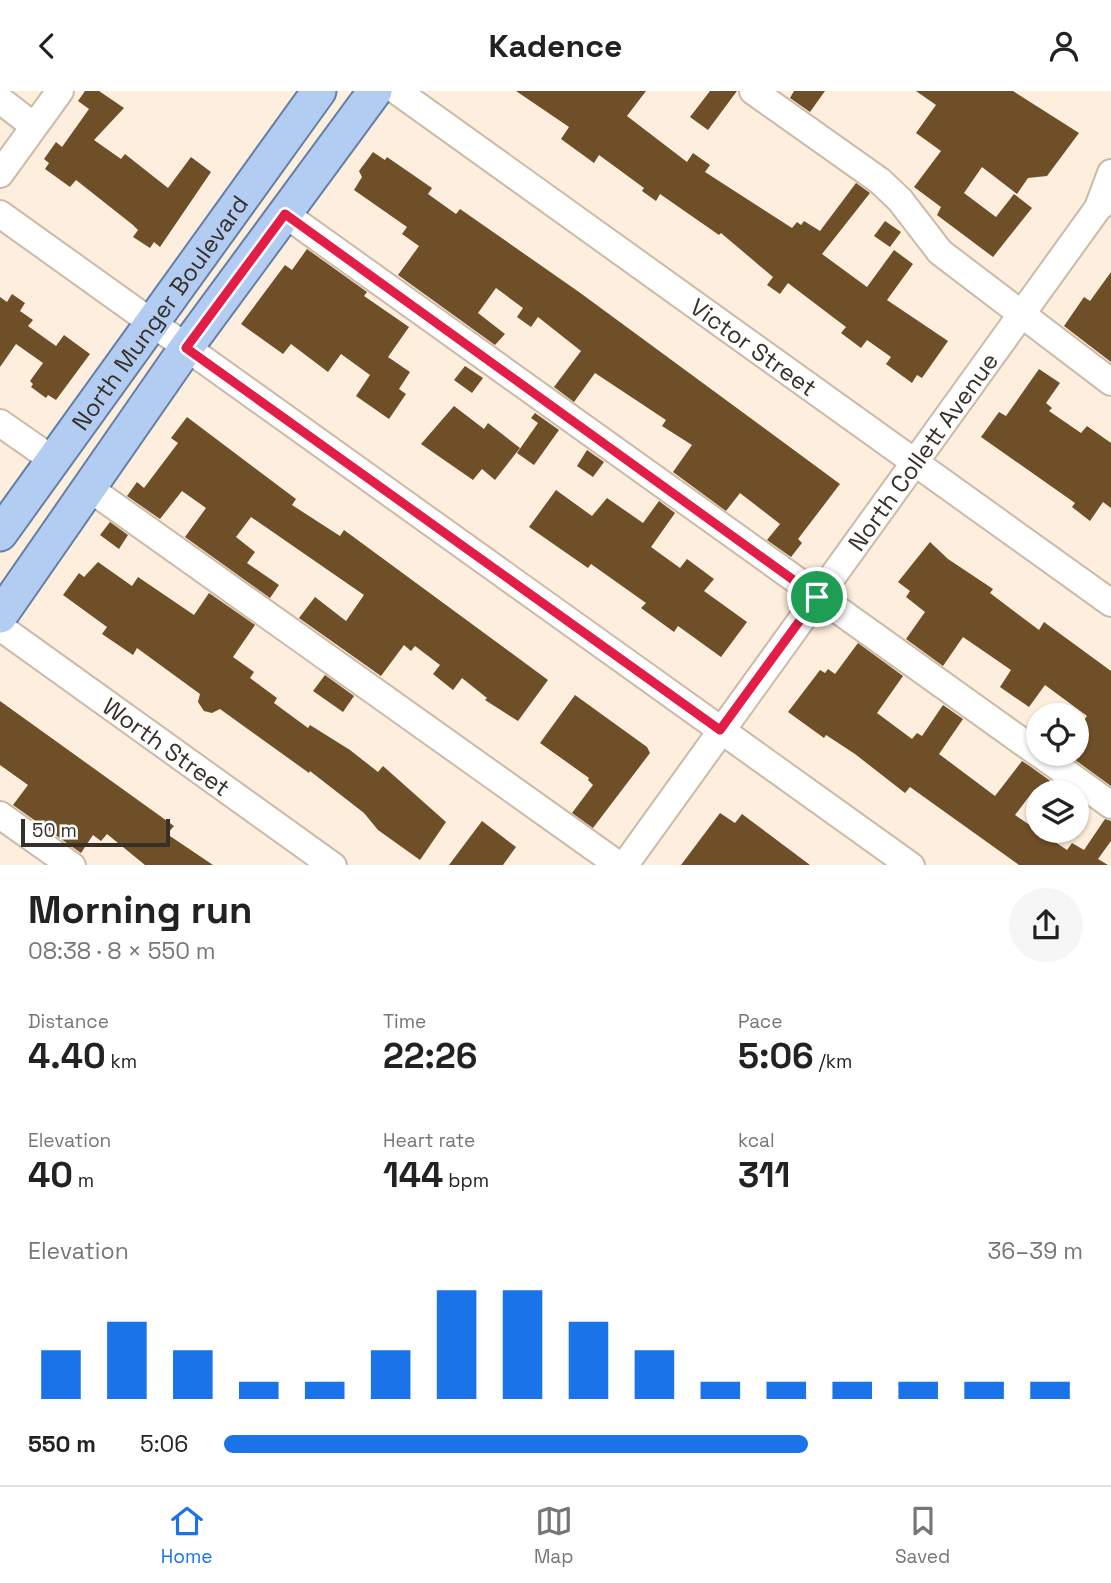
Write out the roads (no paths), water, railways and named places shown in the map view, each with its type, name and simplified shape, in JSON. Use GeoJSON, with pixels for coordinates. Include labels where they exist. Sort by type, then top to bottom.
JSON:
{"type":"FeatureCollection","features":[{"type":"Feature","properties":{"kind":"main road","name":"North Munger Boulevard"},"geometry":{"type":"LineString","coordinates":[[0,534],[319,91]]}},
{"type":"Feature","properties":{"kind":"main road","name":"North Munger Boulevard"},"geometry":{"type":"LineString","coordinates":[[0,616],[186,348],[375,91]]}},
{"type":"Feature","properties":{"kind":"street"},"geometry":{"type":"LineString","coordinates":[[0,173],[60,91]]}},
{"type":"Feature","properties":{"kind":"street","name":"Victor Street"},"geometry":{"type":"LineString","coordinates":[[397,91],[1111,603]]}},
{"type":"Feature","properties":{"kind":"street"},"geometry":{"type":"LineString","coordinates":[[753,91],[880,181],[900,200],[940,252],[1111,382]]}},
{"type":"Feature","properties":{"kind":"street"},"geometry":{"type":"LineString","coordinates":[[0,100],[34,126]]}},
{"type":"Feature","properties":{"kind":"street","name":"North Collett Avenue"},"geometry":{"type":"LineString","coordinates":[[623,865],[1104,203],[1111,173]]}},
{"type":"Feature","properties":{"kind":"street"},"geometry":{"type":"LineString","coordinates":[[0,214],[910,865]]}},
{"type":"Feature","properties":{"kind":"street"},"geometry":{"type":"LineString","coordinates":[[285,214],[1026,745]]}},
{"type":"Feature","properties":{"kind":"street"},"geometry":{"type":"LineString","coordinates":[[0,423],[53,460]]}},
{"type":"Feature","properties":{"kind":"street"},"geometry":{"type":"LineString","coordinates":[[89,488],[621,865]]}},
{"type":"Feature","properties":{"kind":"street","name":"Worth Street"},"geometry":{"type":"LineString","coordinates":[[0,627],[332,865]]}},
{"type":"Feature","properties":{"kind":"street"},"geometry":{"type":"LineString","coordinates":[[1056,766],[1111,805]]}},
{"type":"Feature","properties":{"kind":"street"},"geometry":{"type":"LineString","coordinates":[[0,815],[71,865]]}}]}
